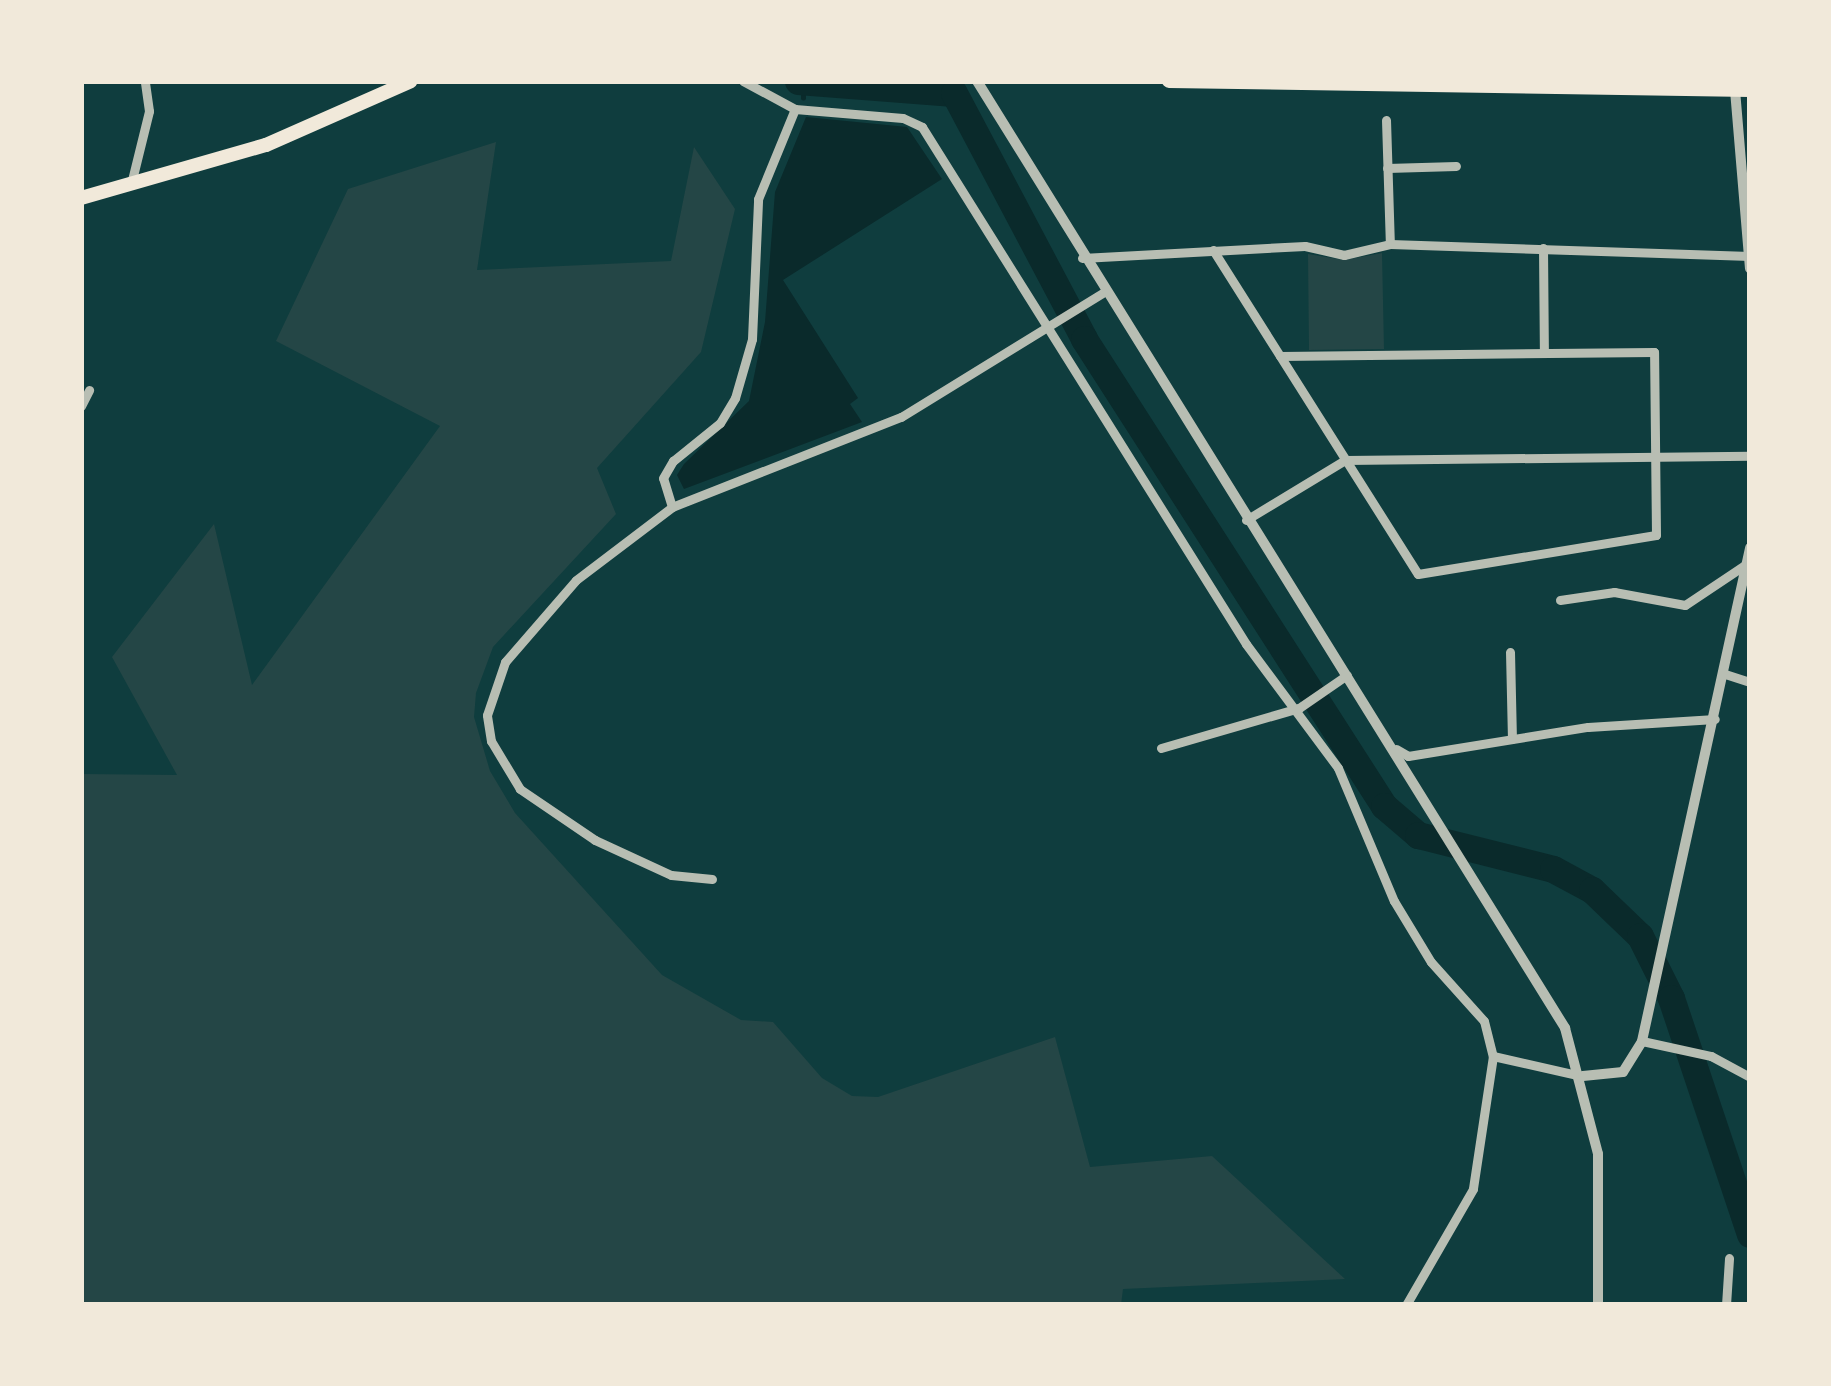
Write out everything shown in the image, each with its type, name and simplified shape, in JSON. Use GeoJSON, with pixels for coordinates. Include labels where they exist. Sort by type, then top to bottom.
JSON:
{"type":"FeatureCollection","features":[{"type":"Feature","properties":{"kind":"main road"},"geometry":{"type":"LineString","coordinates":[[81,198],[266,145],[411,81]]}},
{"type":"Feature","properties":{"kind":"main road"},"geometry":{"type":"LineString","coordinates":[[1169,81],[1740,87]]}},
{"type":"Feature","properties":{"kind":"street"},"geometry":{"type":"LineString","coordinates":[[131,184],[149,111],[145,81]]}},
{"type":"Feature","properties":{"kind":"street"},"geometry":{"type":"LineString","coordinates":[[743,81],[795,110],[903,118],[922,127],[1246,644],[1302,705],[1338,768],[1394,901],[1431,962],[1484,1022],[1493,1056],[1473,1189],[1406,1305]]}},
{"type":"Feature","properties":{"kind":"street"},"geometry":{"type":"LineString","coordinates":[[977,81],[1082,258],[1551,1001],[1583,1076],[1598,1154],[1598,1305]]}},
{"type":"Feature","properties":{"kind":"street"},"geometry":{"type":"LineString","coordinates":[[1082,258],[1305,246],[1344,255],[1390,244],[1749,260],[1740,87]]}},
{"type":"Feature","properties":{"kind":"street"},"geometry":{"type":"LineString","coordinates":[[672,507],[663,478],[673,461],[720,423],[735,398],[752,339],[758,199],[795,110]]}},
{"type":"Feature","properties":{"kind":"street"},"geometry":{"type":"LineString","coordinates":[[1386,120],[1390,244]]}},
{"type":"Feature","properties":{"kind":"street"},"geometry":{"type":"LineString","coordinates":[[1387,168],[1456,166]]}},
{"type":"Feature","properties":{"kind":"street"},"geometry":{"type":"LineString","coordinates":[[1543,248],[1544,353]]}},
{"type":"Feature","properties":{"kind":"street"},"geometry":{"type":"LineString","coordinates":[[1213,250],[1345,460],[1418,574],[1656,535],[1654,352],[1280,356]]}},
{"type":"Feature","properties":{"kind":"street"},"geometry":{"type":"LineString","coordinates":[[712,879],[671,875],[554,817],[502,764],[487,716],[496,675],[534,620],[628,535],[672,507],[886,424],[1104,292]]}},
{"type":"Feature","properties":{"kind":"street"},"geometry":{"type":"LineString","coordinates":[[81,405],[89,390]]}},
{"type":"Feature","properties":{"kind":"street"},"geometry":{"type":"LineString","coordinates":[[1246,520],[1345,460],[1750,455]]}},
{"type":"Feature","properties":{"kind":"street"},"geometry":{"type":"LineString","coordinates":[[1493,1056],[1583,1076],[1623,1072],[1642,1041],[1750,548]]}},
{"type":"Feature","properties":{"kind":"street"},"geometry":{"type":"LineString","coordinates":[[1560,600],[1614,592],[1685,605],[1748,563]]}},
{"type":"Feature","properties":{"kind":"street"},"geometry":{"type":"LineString","coordinates":[[1510,652],[1512,739]]}},
{"type":"Feature","properties":{"kind":"street"},"geometry":{"type":"LineString","coordinates":[[1725,674],[1750,682]]}},
{"type":"Feature","properties":{"kind":"street"},"geometry":{"type":"LineString","coordinates":[[1161,748],[1302,705],[1347,675]]}},
{"type":"Feature","properties":{"kind":"street"},"geometry":{"type":"LineString","coordinates":[[1396,749],[1408,756],[1512,739],[1715,719]]}},
{"type":"Feature","properties":{"kind":"street"},"geometry":{"type":"LineString","coordinates":[[1642,1041],[1712,1055],[1750,1077]]}},
{"type":"Feature","properties":{"kind":"street"},"geometry":{"type":"LineString","coordinates":[[1726,1305],[1729,1258]]}},
{"type":"Feature","properties":{"kind":"shaded area"},"geometry":{"type":"Polygon","coordinates":[[[806,117],[907,127],[942,179],[783,280],[858,398],[850,404],[862,422],[684,489],[677,475],[684,464],[749,401],[765,322],[775,192],[806,117]]]}},
{"type":"Feature","properties":{"kind":"shaded area"},"geometry":{"type":"Polygon","coordinates":[[[496,142],[477,270],[671,261],[694,147],[735,209],[701,352],[597,468],[616,514],[493,647],[476,693],[474,717],[490,771],[515,813],[662,975],[741,1020],[773,1022],[822,1078],[852,1096],[878,1097],[1055,1037],[1090,1167],[1212,1156],[1345,1279],[1123,1289],[1121,1305],[81,1305],[81,774],[177,775],[112,657],[214,524],[252,685],[440,426],[276,341],[348,189],[496,142]]]}},
{"type":"Feature","properties":{"kind":"shaded area"},"geometry":{"type":"Polygon","coordinates":[[[1382,253],[1384,349],[1309,350],[1308,254],[1344,260],[1382,253]]]}},
{"type":"Feature","properties":{"kind":"waterway"},"geometry":{"type":"LineString","coordinates":[[798,81],[954,93],[1084,339],[1384,806],[1418,835],[1553,869],[1592,890],[1640,936],[1671,998],[1750,1234]]}},
{"type":"Feature","properties":{"kind":"waterway"},"geometry":{"type":"LineString","coordinates":[[803,82],[803,98]]}}]}
